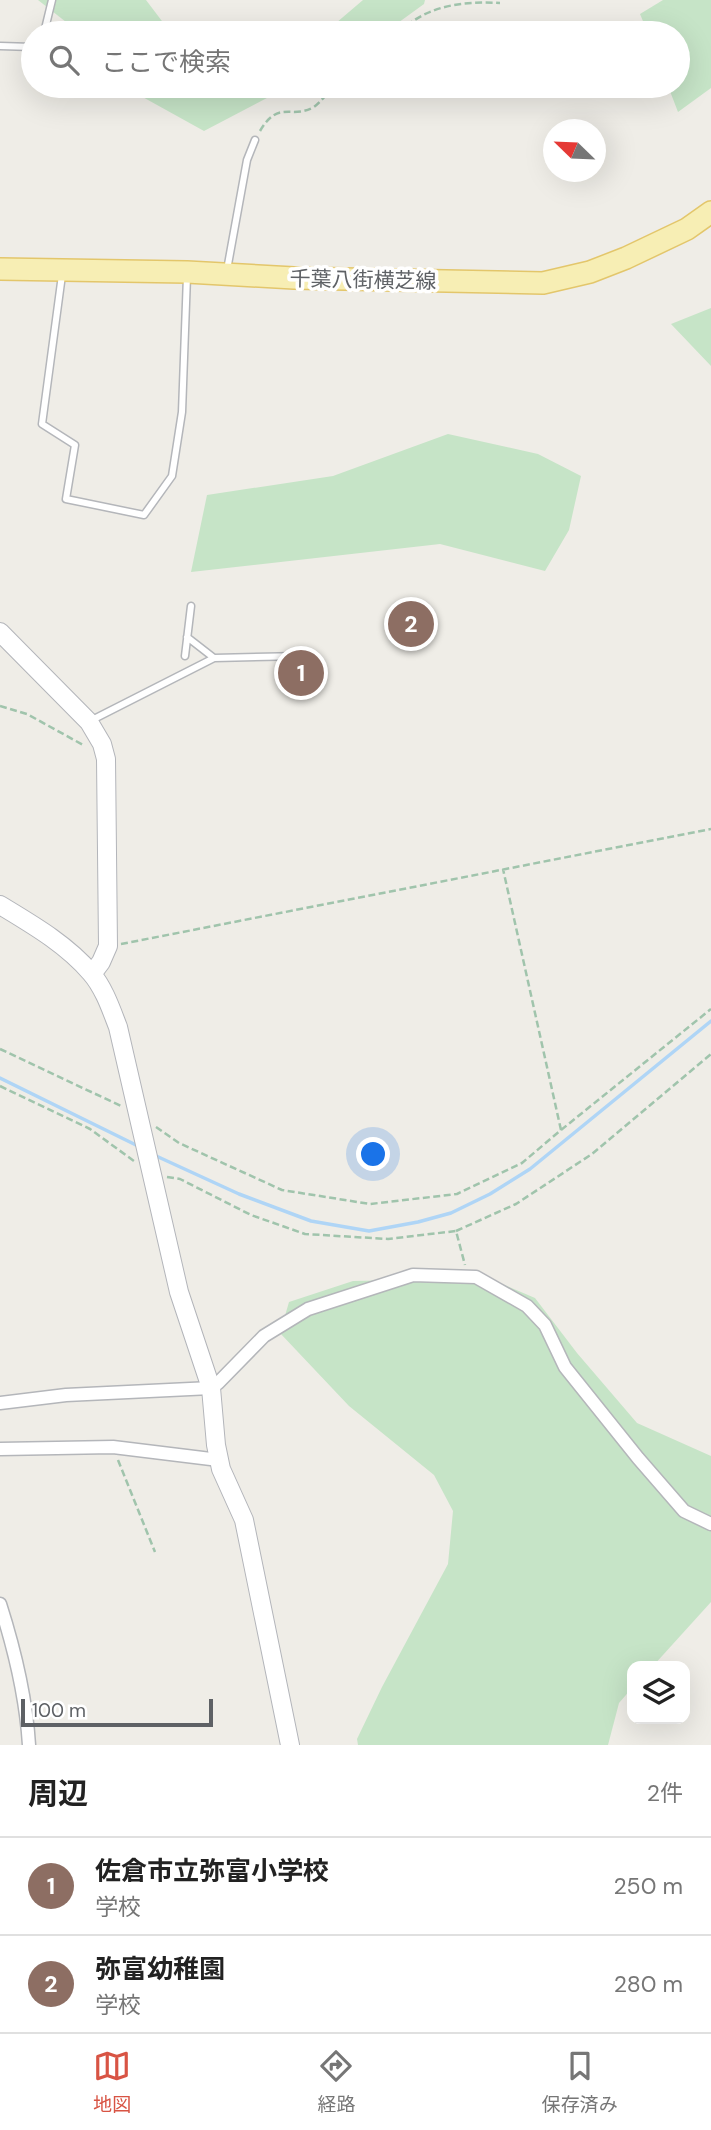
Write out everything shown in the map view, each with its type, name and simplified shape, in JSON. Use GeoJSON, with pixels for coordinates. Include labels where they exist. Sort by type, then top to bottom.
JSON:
{"type":"FeatureCollection","features":[{"type":"Feature","properties":{"kind":"main road","name":"千葉八街横芝線"},"geometry":{"type":"LineString","coordinates":[[0,269],[187,272],[454,282],[554,282],[626,258],[687,229],[711,212]]}},
{"type":"Feature","properties":{"kind":"street"},"geometry":{"type":"LineString","coordinates":[[0,632],[89,722],[102,744],[106,759],[107,946],[101,962],[92,974]]}},
{"type":"Feature","properties":{"kind":"street"},"geometry":{"type":"LineString","coordinates":[[0,905],[48,934],[92,974],[109,1003],[118,1027],[179,1292],[211,1388],[219,1461],[244,1520],[290,1745]]}},
{"type":"Feature","properties":{"kind":"street"},"geometry":{"type":"LineString","coordinates":[[0,1403],[66,1395],[211,1388],[264,1336],[308,1309],[413,1275],[476,1277],[527,1306],[545,1325],[565,1367],[638,1458],[684,1511],[711,1524]]}},
{"type":"Feature","properties":{"kind":"street"},"geometry":{"type":"LineString","coordinates":[[0,1448],[113,1447],[219,1461]]}},
{"type":"Feature","properties":{"kind":"street"},"geometry":{"type":"LineString","coordinates":[[0,1604],[19,1665],[29,1745]]}},
{"type":"Feature","properties":{"kind":"lane"},"geometry":{"type":"LineString","coordinates":[[47,21],[52,0]]}},
{"type":"Feature","properties":{"kind":"lane"},"geometry":{"type":"LineString","coordinates":[[0,47],[21,47]]}},
{"type":"Feature","properties":{"kind":"lane"},"geometry":{"type":"LineString","coordinates":[[227,275],[247,160],[255,140]]}},
{"type":"Feature","properties":{"kind":"lane"},"geometry":{"type":"LineString","coordinates":[[63,269],[42,424],[75,445],[66,499],[144,515],[172,476],[182,412],[187,272]]}},
{"type":"Feature","properties":{"kind":"lane"},"geometry":{"type":"LineString","coordinates":[[185,656],[191,606]]}},
{"type":"Feature","properties":{"kind":"lane"},"geometry":{"type":"LineString","coordinates":[[187,637],[214,658]]}},
{"type":"Feature","properties":{"kind":"lane"},"geometry":{"type":"LineString","coordinates":[[89,722],[214,658],[303,656]]}},
{"type":"Feature","properties":{"kind":"path"},"geometry":{"type":"LineString","coordinates":[[413,21],[425,14],[471,1],[500,3]]}},
{"type":"Feature","properties":{"kind":"path"},"geometry":{"type":"LineString","coordinates":[[255,140],[266,122],[280,111],[315,106],[323,98]]}},
{"type":"Feature","properties":{"kind":"path"},"geometry":{"type":"LineString","coordinates":[[0,705],[27,714],[84,746],[102,744]]}},
{"type":"Feature","properties":{"kind":"path"},"geometry":{"type":"LineString","coordinates":[[107,946],[711,829]]}},
{"type":"Feature","properties":{"kind":"path"},"geometry":{"type":"LineString","coordinates":[[503,869],[561,1130]]}},
{"type":"Feature","properties":{"kind":"path"},"geometry":{"type":"LineString","coordinates":[[0,1049],[138,1114],[179,1143],[282,1191],[370,1204],[457,1194],[522,1163],[711,1009]]}},
{"type":"Feature","properties":{"kind":"path"},"geometry":{"type":"LineString","coordinates":[[0,1086],[90,1129],[152,1175],[180,1179],[251,1215],[305,1234],[388,1239],[456,1231],[516,1204],[592,1154],[711,1054]]}},
{"type":"Feature","properties":{"kind":"path"},"geometry":{"type":"LineString","coordinates":[[456,1231],[467,1276]]}},
{"type":"Feature","properties":{"kind":"path"},"geometry":{"type":"LineString","coordinates":[[113,1447],[155,1552]]}},
{"type":"Feature","properties":{"kind":"green space"},"geometry":{"type":"Polygon","coordinates":[[[38,0],[146,0],[162,21],[65,21],[38,0]]]}},
{"type":"Feature","properties":{"kind":"green space"},"geometry":{"type":"Polygon","coordinates":[[[363,0],[425,0],[424,4],[401,21],[338,21],[363,0]]]}},
{"type":"Feature","properties":{"kind":"green space"},"geometry":{"type":"Polygon","coordinates":[[[663,0],[711,0],[711,88],[678,112],[673,98],[690,98],[690,21],[643,21],[640,14],[663,0]]]}},
{"type":"Feature","properties":{"kind":"green space"},"geometry":{"type":"Polygon","coordinates":[[[144,98],[267,98],[204,131],[144,98]]]}},
{"type":"Feature","properties":{"kind":"green space"},"geometry":{"type":"Polygon","coordinates":[[[711,308],[711,366],[671,324],[711,308]]]}},
{"type":"Feature","properties":{"kind":"green space"},"geometry":{"type":"Polygon","coordinates":[[[448,434],[538,454],[581,476],[569,530],[545,571],[440,544],[191,572],[207,495],[333,476],[448,434]]]}},
{"type":"Feature","properties":{"kind":"green space"},"geometry":{"type":"Polygon","coordinates":[[[450,1279],[500,1283],[535,1298],[577,1353],[637,1423],[711,1456],[711,1602],[658,1661],[627,1661],[627,1694],[619,1703],[608,1745],[358,1745],[357,1739],[382,1687],[448,1564],[453,1511],[434,1475],[349,1406],[280,1333],[289,1302],[353,1281],[450,1279]]]}},
{"type":"Feature","properties":{"kind":"waterway"},"geometry":{"type":"LineString","coordinates":[[154,1155],[239,1194],[311,1221],[369,1231],[418,1222],[451,1213],[490,1194],[530,1169],[711,1021]]}},
{"type":"Feature","properties":{"kind":"waterway"},"geometry":{"type":"LineString","coordinates":[[0,1078],[138,1146]]}},
{"type":"Feature","properties":{"kind":"place","name":"弥富幼稚園"},"geometry":{"type":"Point","coordinates":[411,624]}},
{"type":"Feature","properties":{"kind":"place","name":"佐倉市立弥富小学校"},"geometry":{"type":"Point","coordinates":[301,673]}}]}
